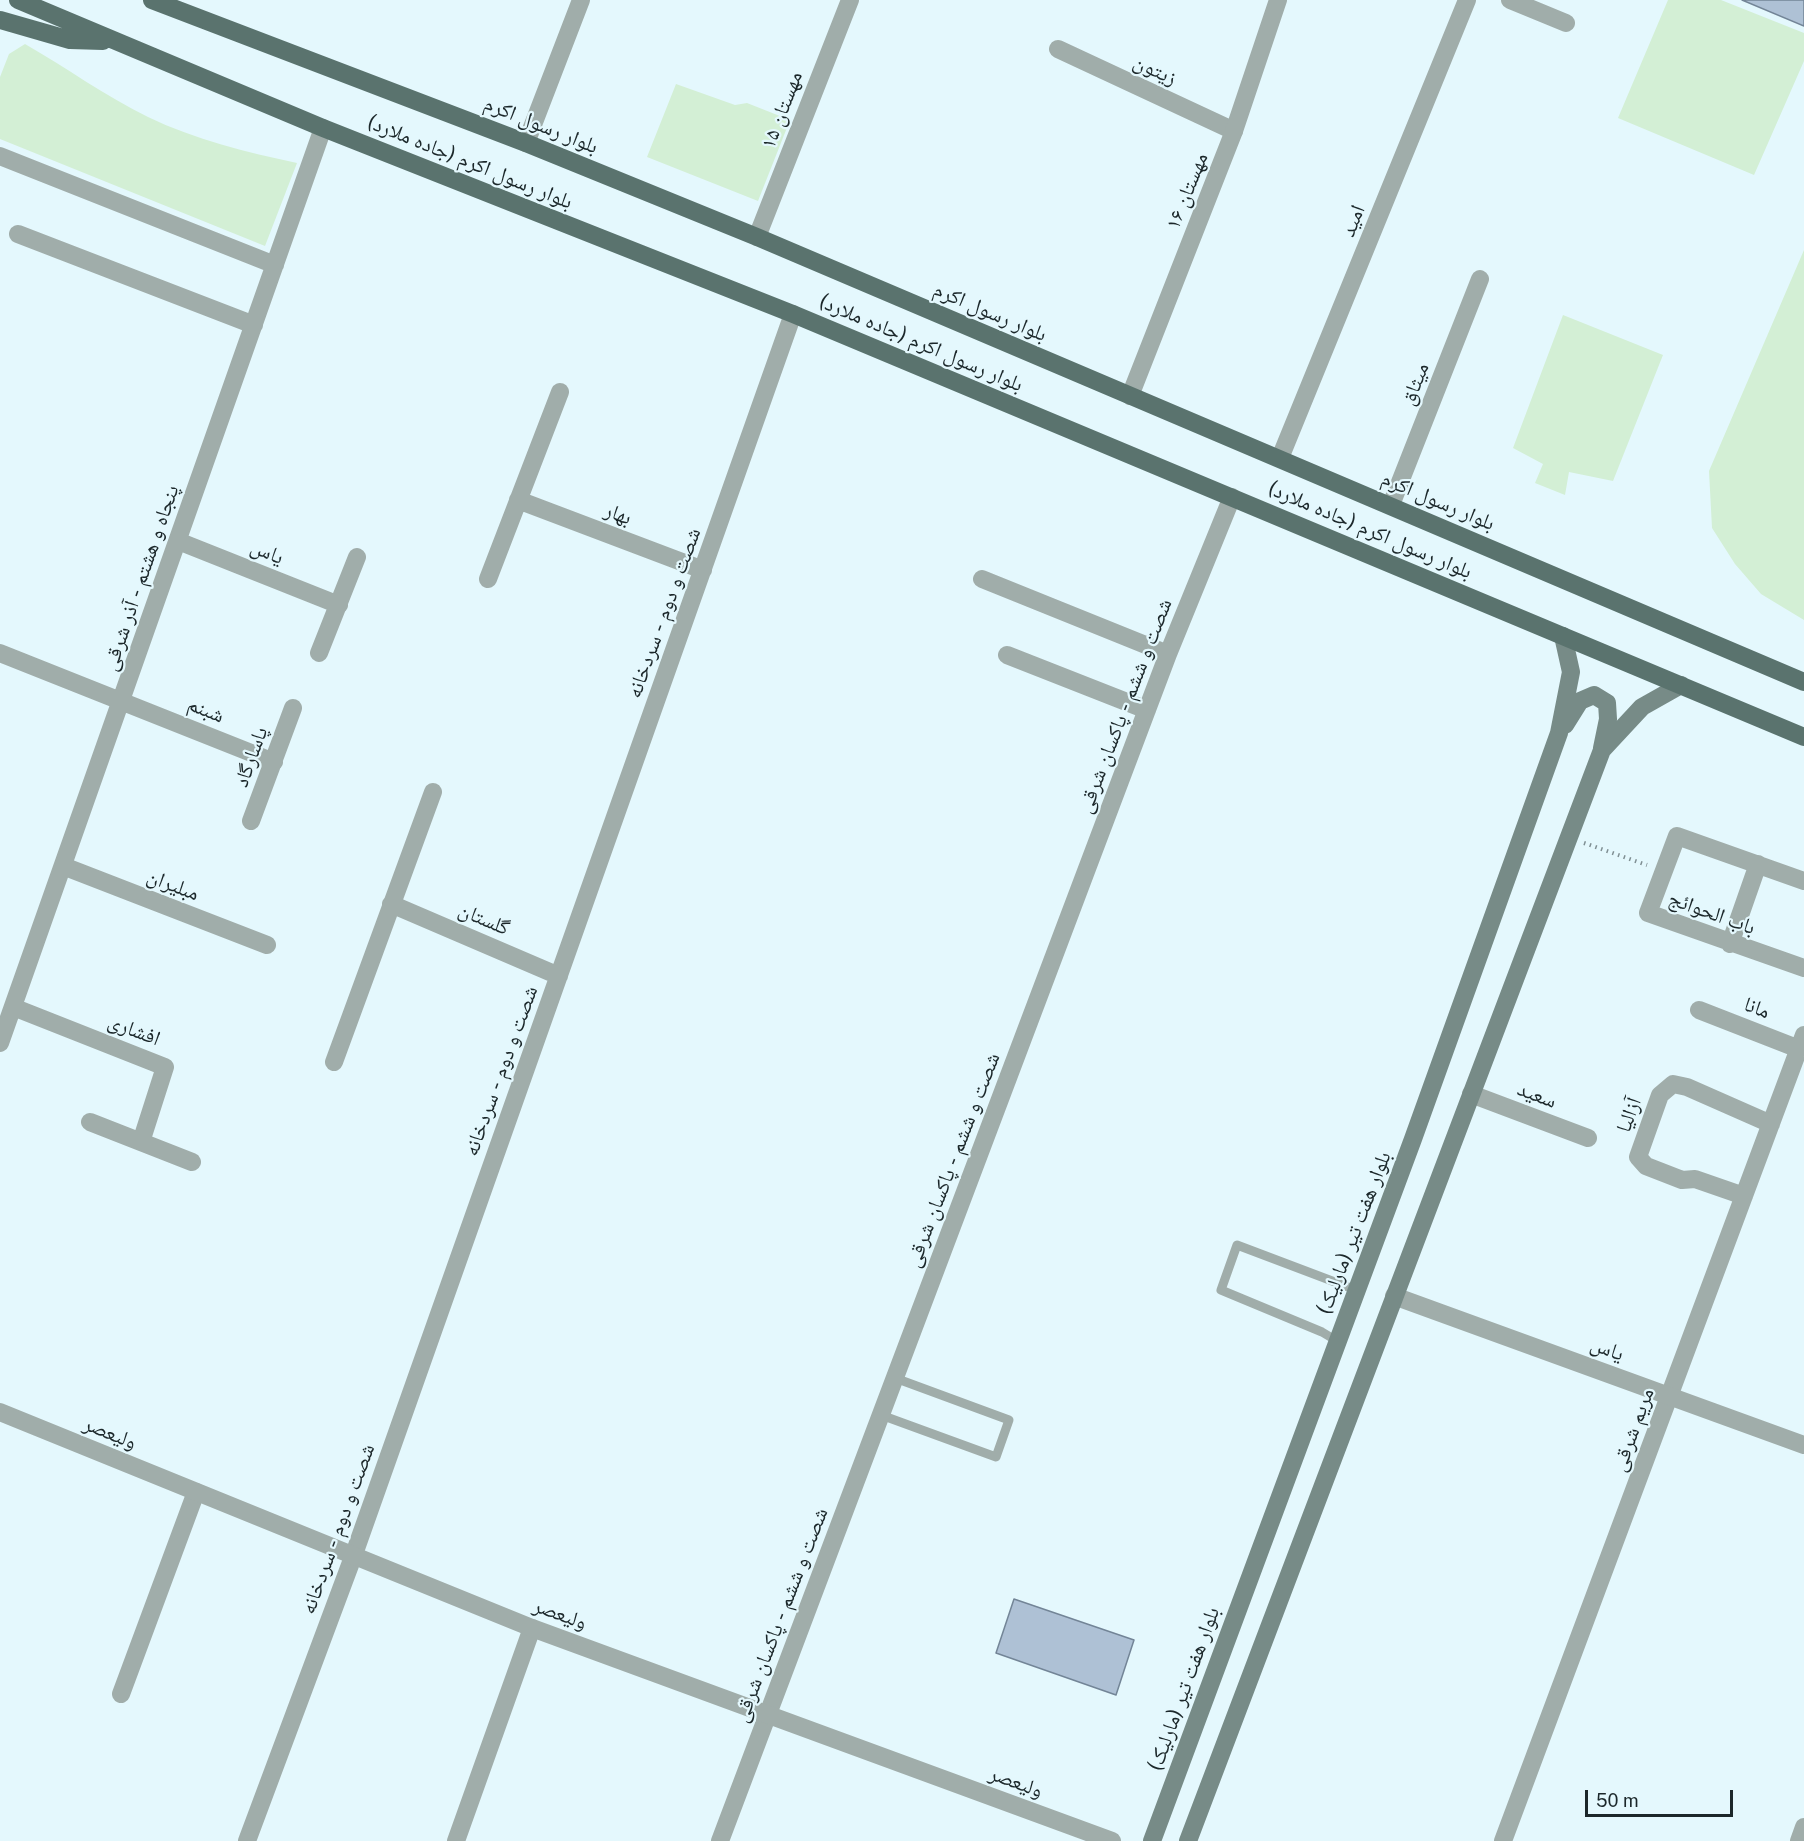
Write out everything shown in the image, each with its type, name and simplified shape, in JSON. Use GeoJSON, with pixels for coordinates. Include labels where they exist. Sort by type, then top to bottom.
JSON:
{"type":"FeatureCollection","features":[{"type":"Feature","properties":{"kind":"main road","name":"بلوار رسول اکرم (جاده ملارد)"},"geometry":{"type":"LineString","coordinates":[[18,0],[112,42],[323,128],[794,314],[1804,737]]}},
{"type":"Feature","properties":{"kind":"main road","name":"بلوار رسول اکرم"},"geometry":{"type":"LineString","coordinates":[[152,0],[526,143],[757,237],[1804,682]]}},
{"type":"Feature","properties":{"kind":"main road"},"geometry":{"type":"LineString","coordinates":[[1,24],[70,40],[112,42]]}},
{"type":"Feature","properties":{"kind":"main road","name":"بلوار هفت تیر (مارلیک)"},"geometry":{"type":"LineString","coordinates":[[1152,1841],[1559,733],[1571,672],[1563,636]]}},
{"type":"Feature","properties":{"kind":"main road"},"geometry":{"type":"LineString","coordinates":[[1602,750],[1642,707],[1681,685]]}},
{"type":"Feature","properties":{"kind":"main road"},"geometry":{"type":"LineString","coordinates":[[1188,1841],[1602,750],[1608,720],[1607,703],[1594,695],[1580,701],[1559,733]]}},
{"type":"Feature","properties":{"kind":"street"},"geometry":{"type":"LineString","coordinates":[[526,143],[581,0]]}},
{"type":"Feature","properties":{"kind":"street","name":"مهستان ۱۵"},"geometry":{"type":"LineString","coordinates":[[757,237],[850,0]]}},
{"type":"Feature","properties":{"kind":"street","name":"مهستان ۱۶"},"geometry":{"type":"LineString","coordinates":[[1130,396],[1234,131],[1278,0]]}},
{"type":"Feature","properties":{"kind":"street","name":"امید"},"geometry":{"type":"LineString","coordinates":[[1280,458],[1467,0]]}},
{"type":"Feature","properties":{"kind":"street"},"geometry":{"type":"LineString","coordinates":[[1510,0],[1566,23]]}},
{"type":"Feature","properties":{"kind":"street","name":"زیتون"},"geometry":{"type":"LineString","coordinates":[[1058,50],[1234,131]]}},
{"type":"Feature","properties":{"kind":"street","name":"پنجاه و هشتم - آذر شرقی"},"geometry":{"type":"LineString","coordinates":[[0,1044],[323,128]]}},
{"type":"Feature","properties":{"kind":"street"},"geometry":{"type":"LineString","coordinates":[[0,156],[275,265]]}},
{"type":"Feature","properties":{"kind":"street"},"geometry":{"type":"LineString","coordinates":[[18,234],[254,325]]}},
{"type":"Feature","properties":{"kind":"street","name":"میثاق"},"geometry":{"type":"LineString","coordinates":[[1391,505],[1480,279]]}},
{"type":"Feature","properties":{"kind":"street","name":"شصت و دوم - سردخانه"},"geometry":{"type":"LineString","coordinates":[[247,1841],[353,1557],[794,314]]}},
{"type":"Feature","properties":{"kind":"street"},"geometry":{"type":"LineString","coordinates":[[488,579],[560,392]]}},
{"type":"Feature","properties":{"kind":"street","name":"شصت و ششم - پاکسان شرقی"},"geometry":{"type":"LineString","coordinates":[[720,1841],[1168,654],[1232,497]]}},
{"type":"Feature","properties":{"kind":"street","name":"بهار"},"geometry":{"type":"LineString","coordinates":[[518,500],[703,570]]}},
{"type":"Feature","properties":{"kind":"street","name":"یاس"},"geometry":{"type":"LineString","coordinates":[[178,541],[339,605]]}},
{"type":"Feature","properties":{"kind":"street"},"geometry":{"type":"LineString","coordinates":[[319,653],[357,557]]}},
{"type":"Feature","properties":{"kind":"street"},"geometry":{"type":"LineString","coordinates":[[982,579],[1168,654]]}},
{"type":"Feature","properties":{"kind":"street","name":"شبنم"},"geometry":{"type":"LineString","coordinates":[[0,653],[274,762]]}},
{"type":"Feature","properties":{"kind":"street"},"geometry":{"type":"LineString","coordinates":[[1007,655],[1147,710]]}},
{"type":"Feature","properties":{"kind":"street","name":"پاسارگاد"},"geometry":{"type":"LineString","coordinates":[[251,822],[293,708]]}},
{"type":"Feature","properties":{"kind":"street"},"geometry":{"type":"LineString","coordinates":[[334,1062],[433,792]]}},
{"type":"Feature","properties":{"kind":"street","name":"باب الحوائج"},"geometry":{"type":"LineString","coordinates":[[1804,881],[1677,836],[1648,913],[1730,944],[1804,968]]}},
{"type":"Feature","properties":{"kind":"street"},"geometry":{"type":"LineString","coordinates":[[1730,944],[1758,864]]}},
{"type":"Feature","properties":{"kind":"street","name":"مبلیران"},"geometry":{"type":"LineString","coordinates":[[63,866],[267,945]]}},
{"type":"Feature","properties":{"kind":"street","name":"گلستان"},"geometry":{"type":"LineString","coordinates":[[391,904],[559,976]]}},
{"type":"Feature","properties":{"kind":"street","name":"افشاری"},"geometry":{"type":"LineString","coordinates":[[13,1007],[165,1067],[141,1142]]}},
{"type":"Feature","properties":{"kind":"street","name":"مانا"},"geometry":{"type":"LineString","coordinates":[[1699,1010],[1802,1042]]}},
{"type":"Feature","properties":{"kind":"street","name":"مریم شرقی"},"geometry":{"type":"LineString","coordinates":[[1503,1841],[1802,1042]]}},
{"type":"Feature","properties":{"kind":"street","name":"آزالیا"},"geometry":{"type":"LineString","coordinates":[[1744,1196],[1695,1179],[1682,1180],[1646,1166],[1638,1157],[1660,1095],[1673,1084],[1687,1087],[1771,1124]]}},
{"type":"Feature","properties":{"kind":"street","name":"سعید"},"geometry":{"type":"LineString","coordinates":[[1471,1094],[1588,1138]]}},
{"type":"Feature","properties":{"kind":"street"},"geometry":{"type":"LineString","coordinates":[[90,1122],[192,1162]]}},
{"type":"Feature","properties":{"kind":"street","name":"یاس"},"geometry":{"type":"LineString","coordinates":[[1394,1296],[1804,1445]]}},
{"type":"Feature","properties":{"kind":"street","name":"ولیعصر"},"geometry":{"type":"LineString","coordinates":[[0,1412],[532,1628],[1112,1841]]}},
{"type":"Feature","properties":{"kind":"street"},"geometry":{"type":"LineString","coordinates":[[121,1694],[196,1492]]}},
{"type":"Feature","properties":{"kind":"street"},"geometry":{"type":"LineString","coordinates":[[456,1841],[532,1628]]}},
{"type":"Feature","properties":{"kind":"street"},"geometry":{"type":"LineString","coordinates":[[1799,1841],[1804,1827]]}},
{"type":"Feature","properties":{"kind":"lane"},"geometry":{"type":"LineString","coordinates":[[1337,1341],[1322,1332],[1221,1290],[1238,1245],[1356,1290]]}},
{"type":"Feature","properties":{"kind":"lane"},"geometry":{"type":"LineString","coordinates":[[882,1415],[996,1457],[1009,1420],[895,1378]]}},
{"type":"Feature","properties":{"kind":"path","name":"باب الحوائج"},"geometry":{"type":"LineString","coordinates":[[1569,838],[1664,870]]}},
{"type":"Feature","properties":{"kind":"green space"},"geometry":{"type":"Polygon","coordinates":[[[1668,0],[1721,0],[1804,33],[1804,61],[1754,175],[1618,118],[1668,0]]]}},
{"type":"Feature","properties":{"kind":"green space"},"geometry":{"type":"Polygon","coordinates":[[[25,44],[117,100],[166,125],[221,144],[297,163],[265,246],[0,139],[0,77],[9,54],[25,44]]]}},
{"type":"Feature","properties":{"kind":"green space"},"geometry":{"type":"Polygon","coordinates":[[[676,84],[735,105],[747,103],[790,120],[758,201],[647,157],[676,84]]]}},
{"type":"Feature","properties":{"kind":"green space"},"geometry":{"type":"Polygon","coordinates":[[[1804,250],[1804,620],[1761,594],[1735,564],[1712,528],[1709,471],[1804,250]]]}},
{"type":"Feature","properties":{"kind":"green space"},"geometry":{"type":"Polygon","coordinates":[[[1563,315],[1663,355],[1613,481],[1569,472],[1565,495],[1535,483],[1543,464],[1513,448],[1563,315]]]}},
{"type":"Feature","properties":{"kind":"building"},"geometry":{"type":"Polygon","coordinates":[[[1742,0],[1804,0],[1804,26],[1742,0]]]}},
{"type":"Feature","properties":{"kind":"building"},"geometry":{"type":"Polygon","coordinates":[[[1014,1599],[1134,1640],[1116,1695],[996,1653],[1014,1599]]]}}]}
